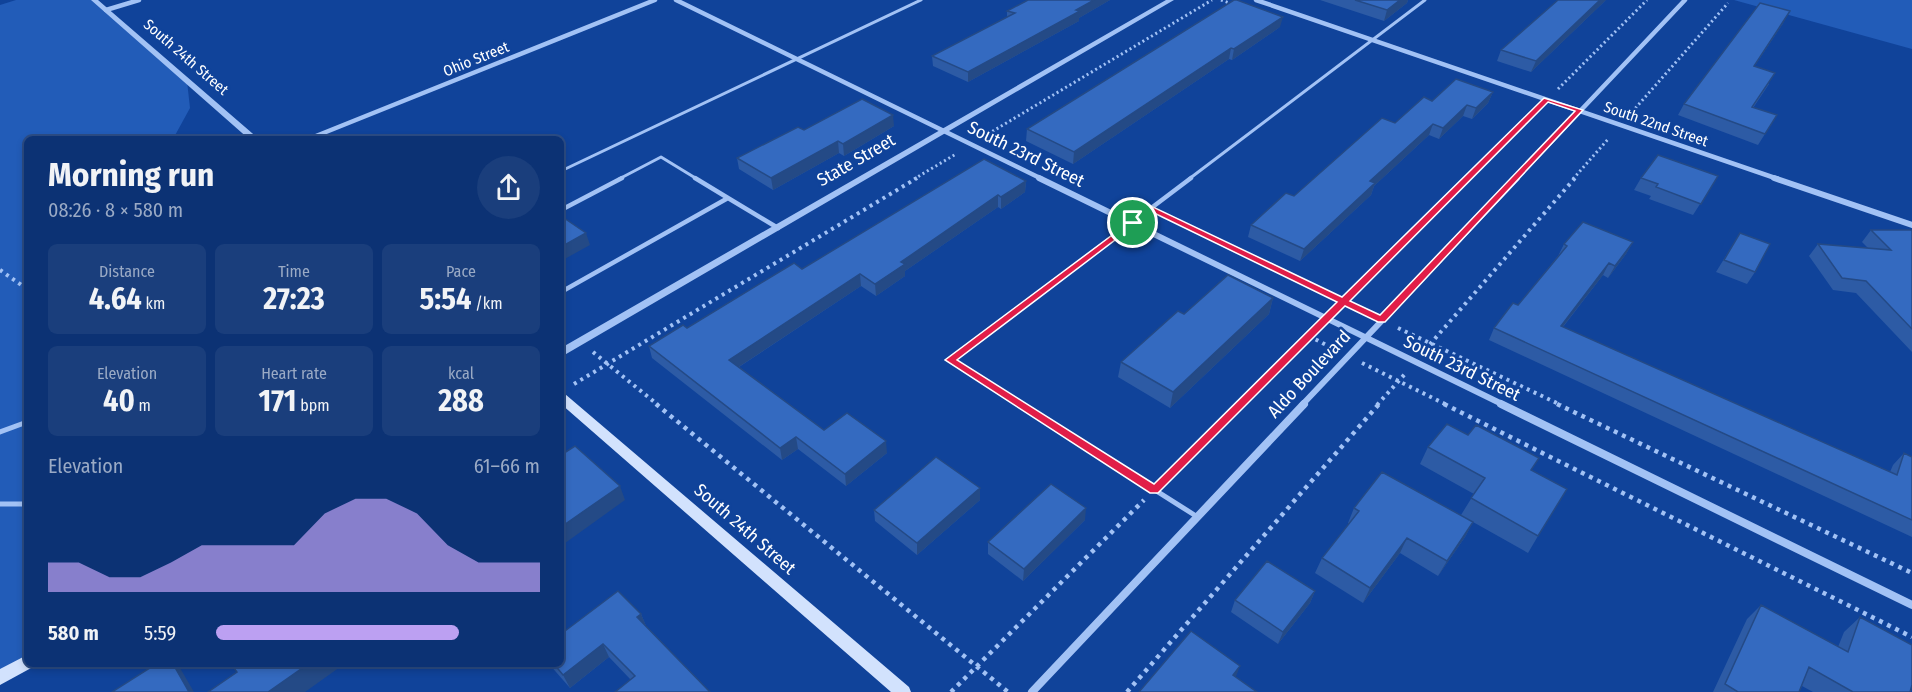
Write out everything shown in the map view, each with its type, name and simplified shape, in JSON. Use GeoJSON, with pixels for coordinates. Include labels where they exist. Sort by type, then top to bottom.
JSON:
{"type":"FeatureCollection","features":[{"type":"Feature","properties":{"kind":"main road","name":"South 24th Street"},"geometry":{"type":"LineString","coordinates":[[566,391],[903,692]]}},
{"type":"Feature","properties":{"kind":"main road"},"geometry":{"type":"LineString","coordinates":[[0,678],[24,664]]}},
{"type":"Feature","properties":{"kind":"street","name":"South 24th Street"},"geometry":{"type":"LineString","coordinates":[[94,0],[251,136]]}},
{"type":"Feature","properties":{"kind":"street"},"geometry":{"type":"LineString","coordinates":[[106,10],[139,0]]}},
{"type":"Feature","properties":{"kind":"street","name":"Ohio Street"},"geometry":{"type":"LineString","coordinates":[[316,136],[655,0]]}},
{"type":"Feature","properties":{"kind":"street","name":"South 23rd Street"},"geometry":{"type":"LineString","coordinates":[[676,0],[1912,605]]}},
{"type":"Feature","properties":{"kind":"street","name":"State Street"},"geometry":{"type":"LineString","coordinates":[[564,351],[1171,0]]}},
{"type":"Feature","properties":{"kind":"street","name":"South 22nd Street"},"geometry":{"type":"LineString","coordinates":[[1256,0],[1912,225]]}},
{"type":"Feature","properties":{"kind":"street","name":"Aldo Boulevard"},"geometry":{"type":"LineString","coordinates":[[1032,692],[1685,0]]}},
{"type":"Feature","properties":{"kind":"lane"},"geometry":{"type":"LineString","coordinates":[[564,170],[921,0]]}},
{"type":"Feature","properties":{"kind":"lane"},"geometry":{"type":"LineString","coordinates":[[1196,516],[950,360],[1425,0]]}},
{"type":"Feature","properties":{"kind":"lane"},"geometry":{"type":"LineString","coordinates":[[564,208],[661,158],[778,228]]}},
{"type":"Feature","properties":{"kind":"lane"},"geometry":{"type":"LineString","coordinates":[[564,290],[728,198]]}},
{"type":"Feature","properties":{"kind":"lane"},"geometry":{"type":"LineString","coordinates":[[564,204],[572,204]]}},
{"type":"Feature","properties":{"kind":"lane"},"geometry":{"type":"LineString","coordinates":[[0,432],[24,423]]}},
{"type":"Feature","properties":{"kind":"lane"},"geometry":{"type":"LineString","coordinates":[[0,504],[24,504]]}},
{"type":"Feature","properties":{"kind":"path"},"geometry":{"type":"LineString","coordinates":[[566,391],[607,364],[1212,0]]}},
{"type":"Feature","properties":{"kind":"path"},"geometry":{"type":"LineString","coordinates":[[951,692],[1647,0]]}},
{"type":"Feature","properties":{"kind":"path"},"geometry":{"type":"LineString","coordinates":[[1151,209],[1912,573]]}},
{"type":"Feature","properties":{"kind":"path"},"geometry":{"type":"LineString","coordinates":[[0,270],[24,287]]}},
{"type":"Feature","properties":{"kind":"path"},"geometry":{"type":"LineString","coordinates":[[1308,336],[1912,637]]}},
{"type":"Feature","properties":{"kind":"path"},"geometry":{"type":"LineString","coordinates":[[607,364],[1008,692]]}},
{"type":"Feature","properties":{"kind":"shaded area"},"geometry":{"type":"Polygon","coordinates":[[[16,0],[94,0],[187,81],[190,108],[175,136],[24,136],[24,664],[0,678],[0,5],[16,0]]]}},
{"type":"Feature","properties":{"kind":"shaded area"},"geometry":{"type":"Polygon","coordinates":[[[1734,0],[1912,0],[1912,49],[1734,0]]]}},
{"type":"Feature","properties":{"kind":"building"},"geometry":{"type":"Polygon","coordinates":[[[1028,0],[1094,0],[1076,10],[1080,11],[968,72],[932,56],[1015,13],[1007,11],[1028,0]]]}},
{"type":"Feature","properties":{"kind":"building"},"geometry":{"type":"Polygon","coordinates":[[[1234,0],[1283,17],[1234,49],[1231,48],[1074,152],[1027,129],[1234,0]]]}},
{"type":"Feature","properties":{"kind":"building"},"geometry":{"type":"Polygon","coordinates":[[[1355,0],[1400,0],[1387,10],[1355,0]]]}},
{"type":"Feature","properties":{"kind":"building"},"geometry":{"type":"Polygon","coordinates":[[[1558,0],[1600,0],[1536,61],[1501,50],[1558,0]]]}},
{"type":"Feature","properties":{"kind":"building"},"geometry":{"type":"Polygon","coordinates":[[[1760,3],[1790,11],[1754,66],[1775,73],[1752,107],[1777,115],[1765,134],[1684,104],[1760,3]]]}},
{"type":"Feature","properties":{"kind":"building"},"geometry":{"type":"Polygon","coordinates":[[[1456,79],[1493,92],[1476,108],[1467,105],[1443,128],[1433,124],[1370,181],[1375,183],[1304,249],[1251,225],[1286,193],[1294,196],[1382,118],[1395,123],[1424,97],[1432,101],[1456,79]]]}},
{"type":"Feature","properties":{"kind":"building"},"geometry":{"type":"Polygon","coordinates":[[[862,99],[893,115],[843,144],[838,141],[771,178],[737,158],[798,127],[804,130],[862,99]]]}},
{"type":"Feature","properties":{"kind":"building"},"geometry":{"type":"Polygon","coordinates":[[[1658,155],[1718,176],[1701,204],[1656,187],[1658,184],[1641,178],[1658,155]]]}},
{"type":"Feature","properties":{"kind":"building"},"geometry":{"type":"Polygon","coordinates":[[[984,159],[1026,181],[1001,197],[998,195],[901,262],[905,264],[875,284],[860,274],[729,360],[824,430],[847,413],[886,441],[845,474],[796,437],[780,448],[649,346],[683,325],[687,328],[794,263],[802,269],[984,159]]]}},
{"type":"Feature","properties":{"kind":"building"},"geometry":{"type":"Polygon","coordinates":[[[564,218],[586,233],[564,245],[564,218]]]}},
{"type":"Feature","properties":{"kind":"building"},"geometry":{"type":"Polygon","coordinates":[[[1583,222],[1633,242],[1615,266],[1609,263],[1561,326],[1897,475],[1904,453],[1912,457],[1912,520],[1494,328],[1513,303],[1518,305],[1567,246],[1564,244],[1583,222]]]}},
{"type":"Feature","properties":{"kind":"building"},"geometry":{"type":"Polygon","coordinates":[[[1871,230],[1912,231],[1912,329],[1866,281],[1842,278],[1818,244],[1891,250],[1871,230]]]}},
{"type":"Feature","properties":{"kind":"building"},"geometry":{"type":"Polygon","coordinates":[[[1740,233],[1770,244],[1755,272],[1724,260],[1740,233]]]}},
{"type":"Feature","properties":{"kind":"building"},"geometry":{"type":"Polygon","coordinates":[[[1228,275],[1273,298],[1173,392],[1121,362],[1178,311],[1184,314],[1228,275]]]}},
{"type":"Feature","properties":{"kind":"building"},"geometry":{"type":"Polygon","coordinates":[[[1447,424],[1468,435],[1476,425],[1539,458],[1531,470],[1567,489],[1538,536],[1471,498],[1485,478],[1428,447],[1447,424]]]}},
{"type":"Feature","properties":{"kind":"building"},"geometry":{"type":"Polygon","coordinates":[[[575,446],[620,486],[564,525],[564,453],[575,446]]]}},
{"type":"Feature","properties":{"kind":"building"},"geometry":{"type":"Polygon","coordinates":[[[936,457],[980,488],[917,543],[874,510],[936,457]]]}},
{"type":"Feature","properties":{"kind":"building"},"geometry":{"type":"Polygon","coordinates":[[[1382,472],[1473,522],[1447,561],[1407,538],[1370,588],[1322,558],[1359,511],[1354,508],[1382,472]]]}},
{"type":"Feature","properties":{"kind":"building"},"geometry":{"type":"Polygon","coordinates":[[[1051,484],[1086,508],[1024,569],[988,542],[1051,484]]]}},
{"type":"Feature","properties":{"kind":"building"},"geometry":{"type":"Polygon","coordinates":[[[1267,561],[1315,591],[1283,632],[1235,600],[1267,561]]]}},
{"type":"Feature","properties":{"kind":"building"},"geometry":{"type":"Polygon","coordinates":[[[618,591],[641,614],[637,617],[710,692],[615,692],[635,676],[603,644],[563,675],[556,667],[564,667],[564,632],[618,591]]]}},
{"type":"Feature","properties":{"kind":"building"},"geometry":{"type":"Polygon","coordinates":[[[1761,605],[1848,652],[1860,617],[1912,645],[1910,692],[1853,692],[1809,667],[1799,692],[1738,692],[1725,684],[1761,605]]]}},
{"type":"Feature","properties":{"kind":"building"},"geometry":{"type":"Polygon","coordinates":[[[1191,631],[1240,666],[1233,675],[1257,692],[1139,692],[1191,631]]]}},
{"type":"Feature","properties":{"kind":"building"},"geometry":{"type":"Polygon","coordinates":[[[151,667],[175,667],[189,692],[112,692],[151,667]]]}},
{"type":"Feature","properties":{"kind":"building"},"geometry":{"type":"Polygon","coordinates":[[[233,667],[304,667],[268,692],[208,692],[237,672],[233,667]]]}},
{"type":"Feature","properties":{"kind":"route"},"geometry":{"type":"LineString","coordinates":[[1133,223],[950,360],[1154,490],[1344,301],[1382,320],[1580,110],[1547,99],[1344,301],[1151,209],[1133,223]]}}]}
